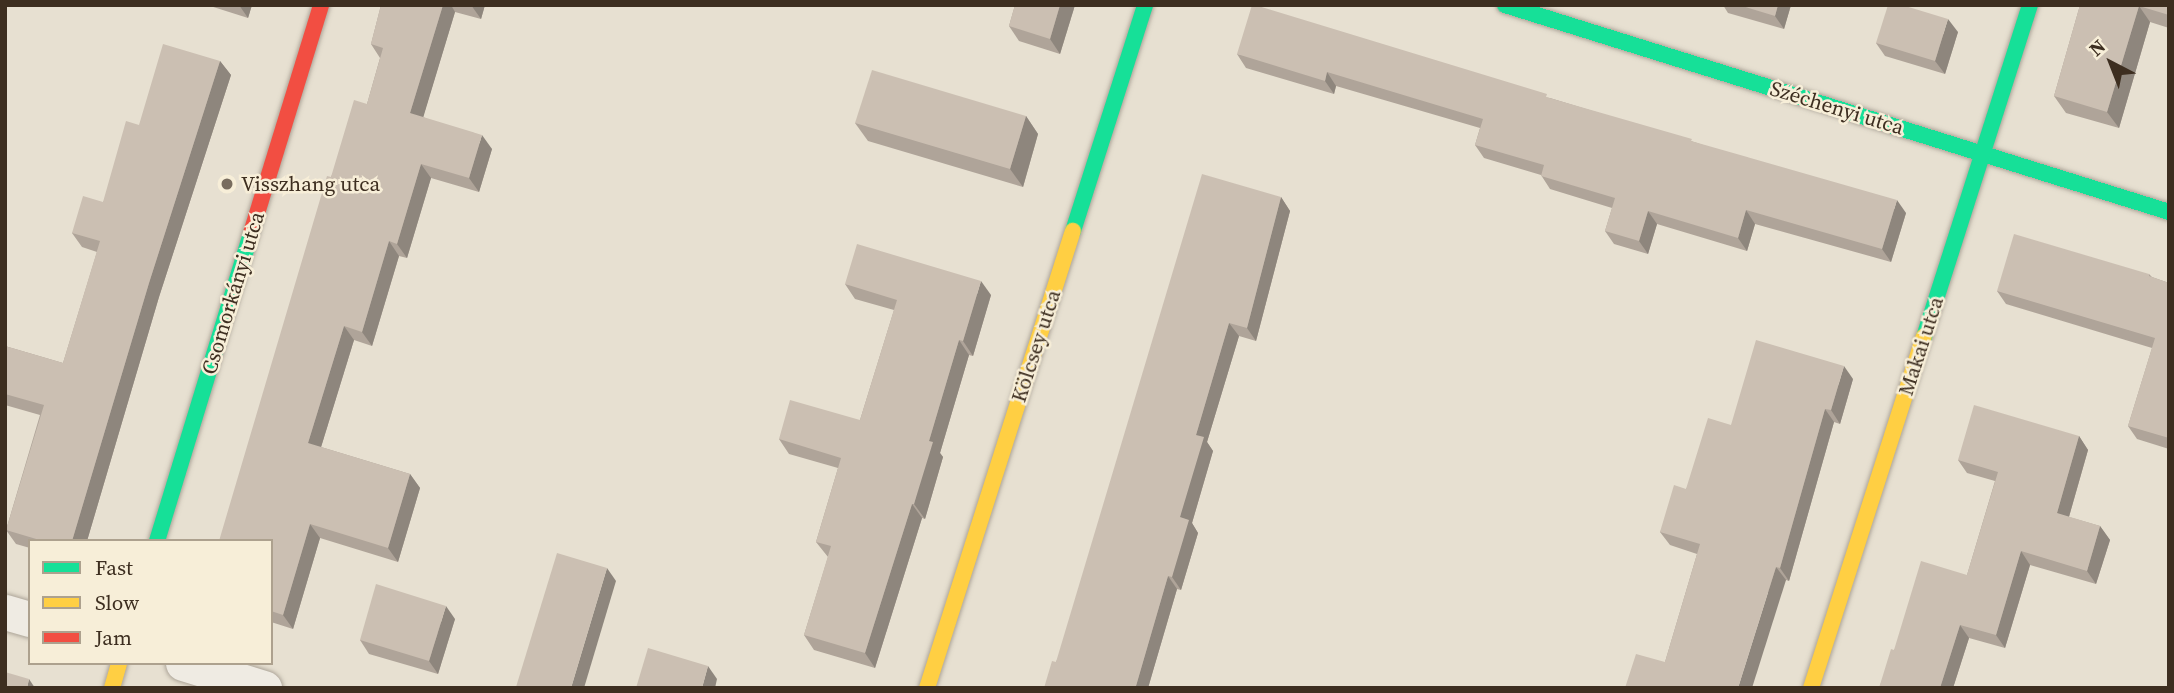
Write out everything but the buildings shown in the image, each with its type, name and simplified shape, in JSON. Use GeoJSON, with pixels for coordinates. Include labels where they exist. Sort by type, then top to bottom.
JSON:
{"type":"FeatureCollection","features":[{"type":"Feature","properties":{"kind":"street","name":"Csomorkányi utca"},"geometry":{"type":"LineString","coordinates":[[158,539],[320,5]]}},
{"type":"Feature","properties":{"kind":"street","name":"Kölcsey utca"},"geometry":{"type":"LineString","coordinates":[[927,688],[1144,5]]}},
{"type":"Feature","properties":{"kind":"street","name":"Széchenyi utca"},"geometry":{"type":"LineString","coordinates":[[1505,5],[2169,212]]}},
{"type":"Feature","properties":{"kind":"street","name":"Makai utca"},"geometry":{"type":"LineString","coordinates":[[1811,688],[2030,5]]}},
{"type":"Feature","properties":{"kind":"street"},"geometry":{"type":"LineString","coordinates":[[5,612],[28,618]]}},
{"type":"Feature","properties":{"kind":"street"},"geometry":{"type":"LineString","coordinates":[[112,688],[118,665]]}},
{"type":"Feature","properties":{"kind":"street"},"geometry":{"type":"LineString","coordinates":[[189,665],[264,688]]}},
{"type":"Feature","properties":{"kind":"traffic: fast"},"geometry":{"type":"LineString","coordinates":[[1073,231],[1145,5]]}},
{"type":"Feature","properties":{"kind":"traffic: fast"},"geometry":{"type":"LineString","coordinates":[[1505,5],[2169,212]]}},
{"type":"Feature","properties":{"kind":"traffic: fast"},"geometry":{"type":"LineString","coordinates":[[1924,337],[2030,5]]}},
{"type":"Feature","properties":{"kind":"traffic: fast"},"geometry":{"type":"LineString","coordinates":[[158,539],[251,233]]}},
{"type":"Feature","properties":{"kind":"traffic: slow"},"geometry":{"type":"LineString","coordinates":[[927,688],[1073,231]]}},
{"type":"Feature","properties":{"kind":"traffic: slow"},"geometry":{"type":"LineString","coordinates":[[1811,688],[1924,337]]}},
{"type":"Feature","properties":{"kind":"traffic: slow"},"geometry":{"type":"LineString","coordinates":[[112,688],[118,665]]}},
{"type":"Feature","properties":{"kind":"traffic: jam"},"geometry":{"type":"LineString","coordinates":[[251,233],[321,5]]}},
{"type":"Feature","properties":{"kind":"place","name":"Visszhang utca"},"geometry":{"type":"Point","coordinates":[227,184]}}]}
